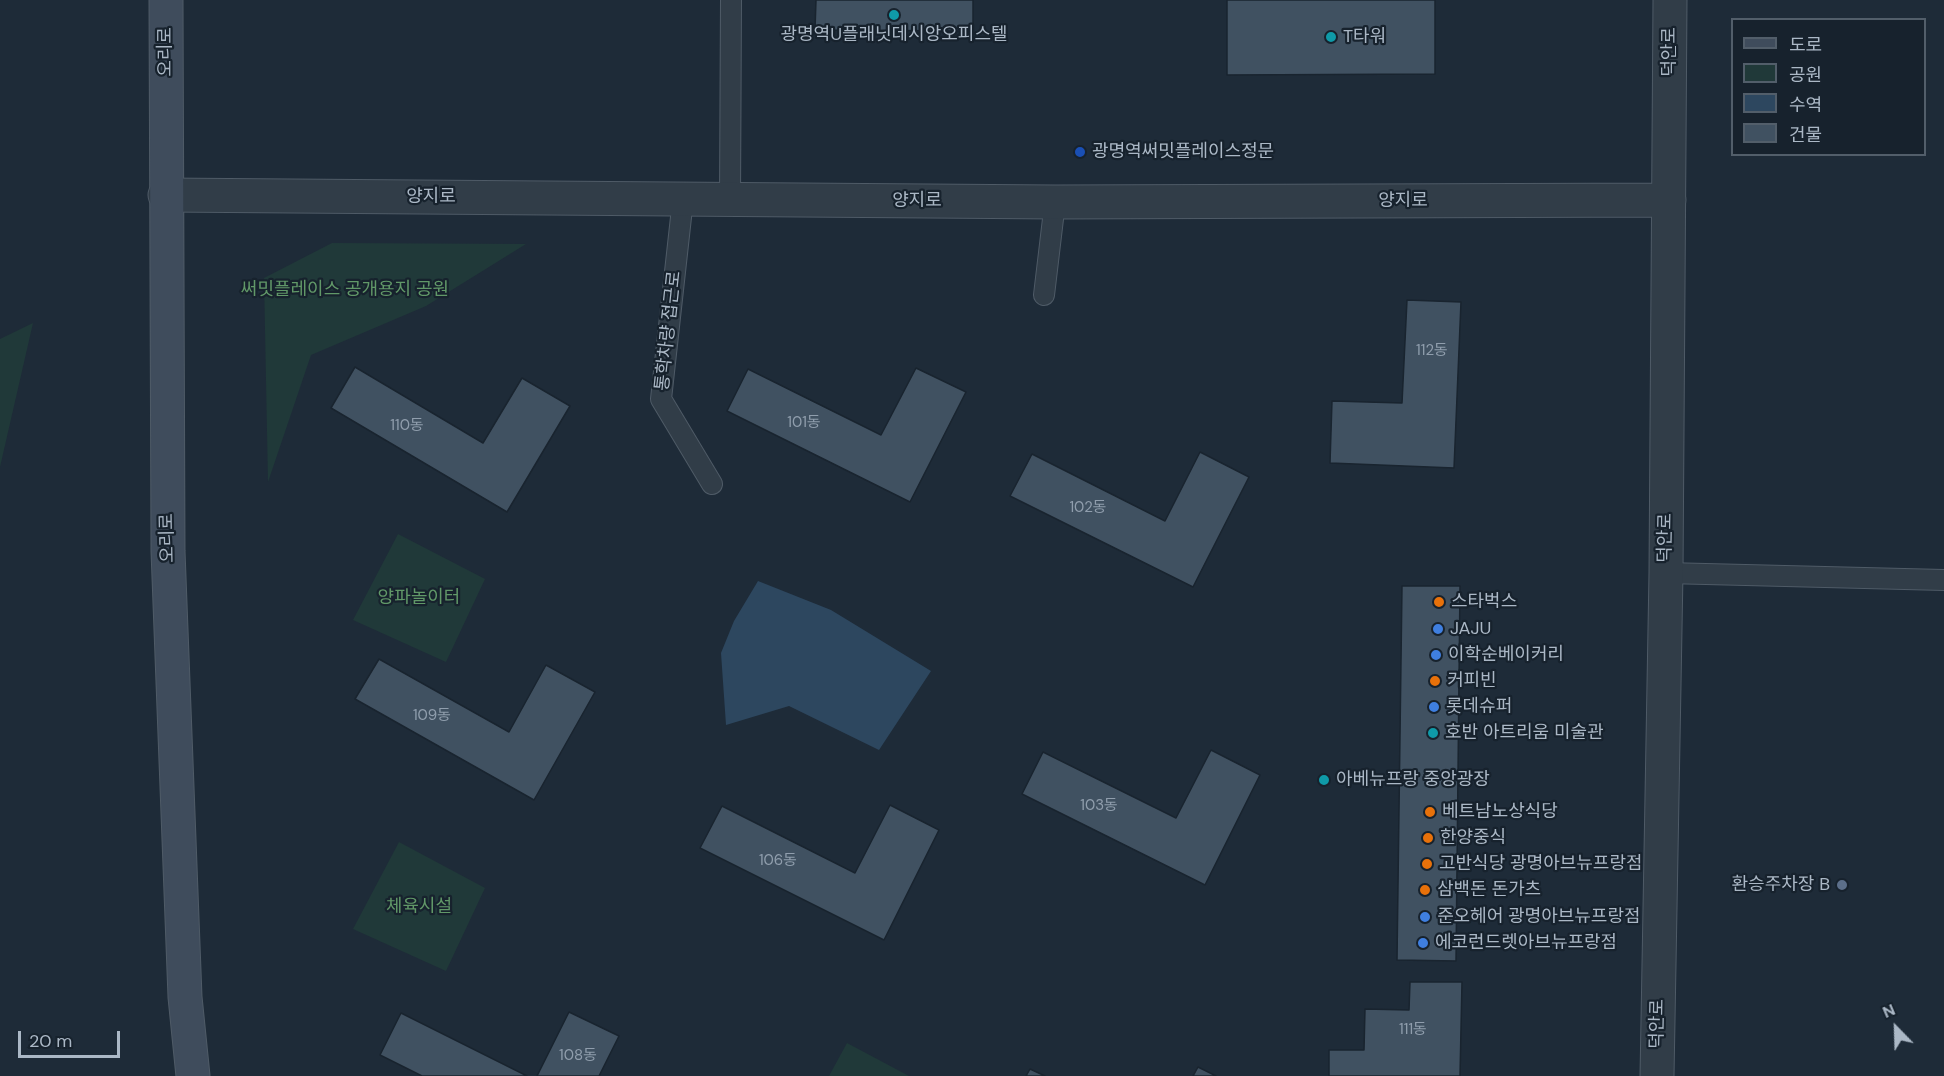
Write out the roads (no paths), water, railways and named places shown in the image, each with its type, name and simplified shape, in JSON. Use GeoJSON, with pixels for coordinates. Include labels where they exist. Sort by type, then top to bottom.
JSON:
{"type":"FeatureCollection","features":[{"type":"Feature","properties":{"kind":"main road","name":"오리로"},"geometry":{"type":"LineString","coordinates":[[166,0],[168,551],[185,997],[193,1076]]}},
{"type":"Feature","properties":{"kind":"street","name":"덕안로"},"geometry":{"type":"LineString","coordinates":[[1657,1076],[1666,573],[1670,0]]}},
{"type":"Feature","properties":{"kind":"street","name":"양지로"},"geometry":{"type":"LineString","coordinates":[[165,195],[1055,202],[1669,200]]}},
{"type":"Feature","properties":{"kind":"lane"},"geometry":{"type":"LineString","coordinates":[[730,200],[731,0]]}},
{"type":"Feature","properties":{"kind":"lane","name":"통학차량 접근로"},"geometry":{"type":"LineString","coordinates":[[683,199],[661,399],[712,484]]}},
{"type":"Feature","properties":{"kind":"lane"},"geometry":{"type":"LineString","coordinates":[[1044,295],[1055,202]]}},
{"type":"Feature","properties":{"kind":"lane"},"geometry":{"type":"LineString","coordinates":[[1666,573],[1944,580]]}},
{"type":"Feature","properties":{"kind":"water"},"geometry":{"type":"Polygon","coordinates":[[[758,581],[831,610],[931,671],[879,750],[789,706],[726,725],[721,653],[734,621],[758,581]]]}},
{"type":"Feature","properties":{"kind":"place","name":"광명역U플래닛데시앙오피스텔"},"geometry":{"type":"Point","coordinates":[894,15]}},
{"type":"Feature","properties":{"kind":"place","name":"T타워"},"geometry":{"type":"Point","coordinates":[1331,37]}},
{"type":"Feature","properties":{"kind":"place","name":"광명역써밋플레이스정문"},"geometry":{"type":"Point","coordinates":[1080,152]}},
{"type":"Feature","properties":{"kind":"place","name":"스타벅스"},"geometry":{"type":"Point","coordinates":[1439,602]}},
{"type":"Feature","properties":{"kind":"place","name":"JAJU"},"geometry":{"type":"Point","coordinates":[1438,629]}},
{"type":"Feature","properties":{"kind":"place","name":"이학순베이커리"},"geometry":{"type":"Point","coordinates":[1436,655]}},
{"type":"Feature","properties":{"kind":"place","name":"커피빈"},"geometry":{"type":"Point","coordinates":[1435,681]}},
{"type":"Feature","properties":{"kind":"place","name":"롯데슈퍼"},"geometry":{"type":"Point","coordinates":[1434,707]}},
{"type":"Feature","properties":{"kind":"place","name":"호반 아트리움 미술관"},"geometry":{"type":"Point","coordinates":[1433,733]}},
{"type":"Feature","properties":{"kind":"place","name":"아베뉴프랑 중앙광장"},"geometry":{"type":"Point","coordinates":[1324,780]}},
{"type":"Feature","properties":{"kind":"place","name":"베트남노상식당"},"geometry":{"type":"Point","coordinates":[1430,812]}},
{"type":"Feature","properties":{"kind":"place","name":"한양중식"},"geometry":{"type":"Point","coordinates":[1428,838]}},
{"type":"Feature","properties":{"kind":"place","name":"고반식당 광명아브뉴프랑점"},"geometry":{"type":"Point","coordinates":[1427,864]}},
{"type":"Feature","properties":{"kind":"place","name":"환승주차장 B"},"geometry":{"type":"Point","coordinates":[1842,885]}},
{"type":"Feature","properties":{"kind":"place","name":"삼백돈 돈가츠"},"geometry":{"type":"Point","coordinates":[1425,890]}},
{"type":"Feature","properties":{"kind":"place","name":"준오헤어 광명아브뉴프랑점"},"geometry":{"type":"Point","coordinates":[1425,917]}},
{"type":"Feature","properties":{"kind":"place","name":"에코런드렛아브뉴프랑점"},"geometry":{"type":"Point","coordinates":[1423,943]}},
{"type":"Feature","properties":{"kind":"park label","name":"써밋플레이스 공개용지 공원"},"geometry":{"type":"Point","coordinates":[345,290]}},
{"type":"Feature","properties":{"kind":"park label","name":"양파놀이터"},"geometry":{"type":"Point","coordinates":[419,598]}},
{"type":"Feature","properties":{"kind":"park label","name":"체육시설"},"geometry":{"type":"Point","coordinates":[419,907]}}]}
